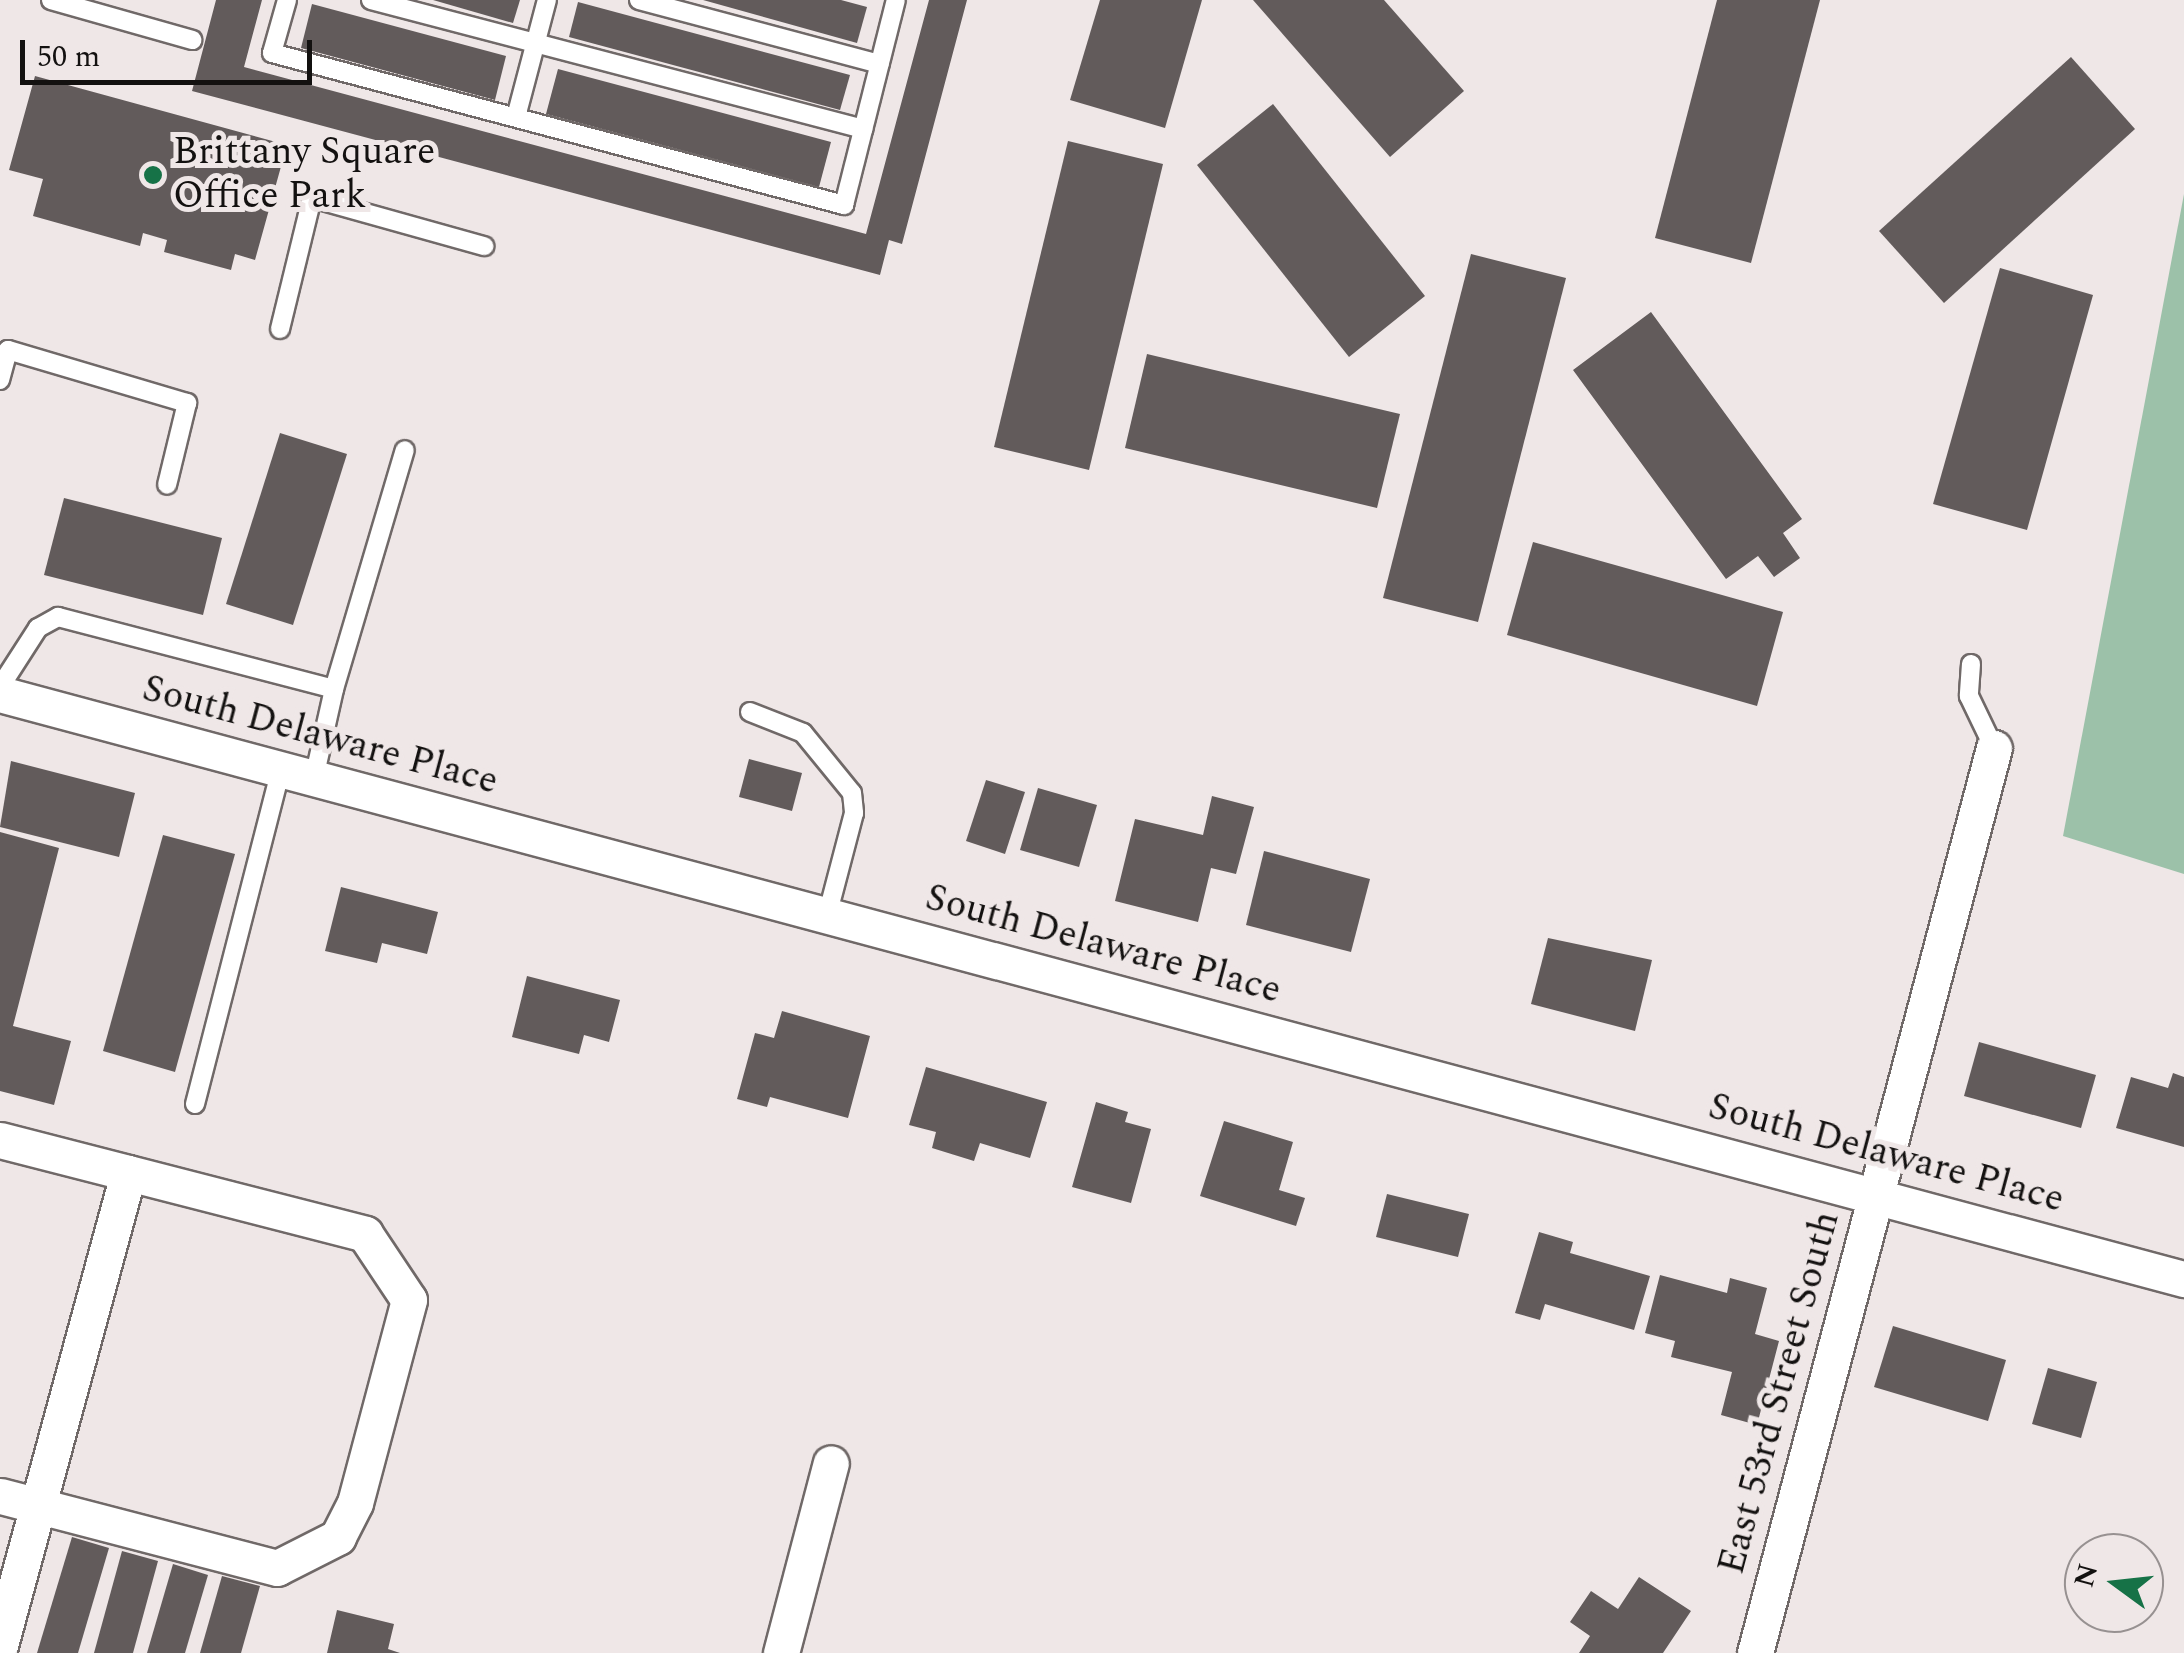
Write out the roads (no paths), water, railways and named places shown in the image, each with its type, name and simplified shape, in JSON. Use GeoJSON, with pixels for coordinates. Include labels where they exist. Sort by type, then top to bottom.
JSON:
{"type":"FeatureCollection","features":[{"type":"Feature","properties":{"kind":"street","name":"South Delaware Place"},"geometry":{"type":"LineString","coordinates":[[0,690],[298,774],[2184,1279]]}},
{"type":"Feature","properties":{"kind":"street","name":"East 53rd Street South"},"geometry":{"type":"LineString","coordinates":[[1755,1653],[1994,748]]}},
{"type":"Feature","properties":{"kind":"street"},"geometry":{"type":"LineString","coordinates":[[0,1140],[364,1234],[409,1300],[355,1502],[338,1537],[277,1568],[0,1496]]}},
{"type":"Feature","properties":{"kind":"street"},"geometry":{"type":"LineString","coordinates":[[0,1645],[128,1173]]}},
{"type":"Feature","properties":{"kind":"street"},"geometry":{"type":"LineString","coordinates":[[781,1653],[831,1463]]}},
{"type":"Feature","properties":{"kind":"lane"},"geometry":{"type":"LineString","coordinates":[[51,0],[192,40]]}},
{"type":"Feature","properties":{"kind":"lane"},"geometry":{"type":"LineString","coordinates":[[286,0],[272,53],[844,205],[896,0]]}},
{"type":"Feature","properties":{"kind":"lane"},"geometry":{"type":"LineString","coordinates":[[372,0],[863,129]]}},
{"type":"Feature","properties":{"kind":"lane"},"geometry":{"type":"LineString","coordinates":[[516,117],[547,0]]}},
{"type":"Feature","properties":{"kind":"lane"},"geometry":{"type":"LineString","coordinates":[[639,0],[880,64]]}},
{"type":"Feature","properties":{"kind":"lane"},"geometry":{"type":"LineString","coordinates":[[280,328],[312,198],[484,246]]}},
{"type":"Feature","properties":{"kind":"lane"},"geometry":{"type":"LineString","coordinates":[[0,380],[4,349],[187,402],[167,484]]}},
{"type":"Feature","properties":{"kind":"lane"},"geometry":{"type":"LineString","coordinates":[[195,1104],[298,774],[334,690],[405,450]]}},
{"type":"Feature","properties":{"kind":"lane"},"geometry":{"type":"LineString","coordinates":[[0,690],[38,628],[58,617],[334,690]]}},
{"type":"Feature","properties":{"kind":"lane"},"geometry":{"type":"LineString","coordinates":[[1971,664],[1970,696],[1994,748]]}},
{"type":"Feature","properties":{"kind":"lane"},"geometry":{"type":"LineString","coordinates":[[750,712],[803,733],[852,793],[854,812],[827,916]]}},
{"type":"Feature","properties":{"kind":"place","name":"Brittany Square Office Park"},"geometry":{"type":"Point","coordinates":[153,175]}}]}
